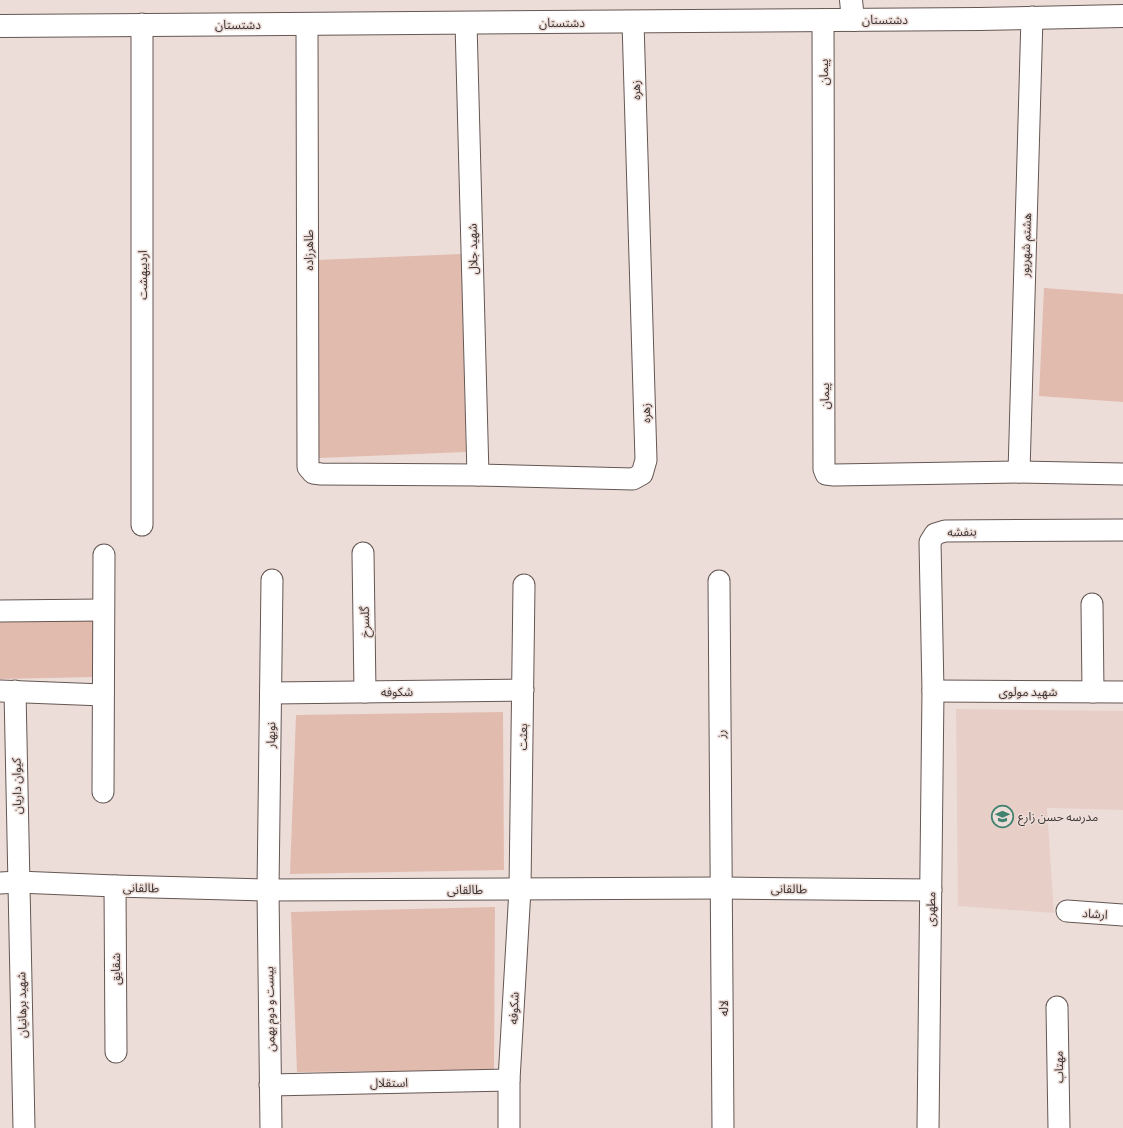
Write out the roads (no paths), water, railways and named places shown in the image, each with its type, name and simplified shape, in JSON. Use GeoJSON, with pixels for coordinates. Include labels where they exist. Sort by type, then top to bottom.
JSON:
{"type":"FeatureCollection","features":[{"type":"Feature","properties":{"kind":"street","name":"دشتستان"},"geometry":{"type":"LineString","coordinates":[[0,26],[142,24],[307,25],[823,20],[852,10],[1032,17],[1123,16]]}},
{"type":"Feature","properties":{"kind":"street","name":"هشتم شهریور"},"geometry":{"type":"LineString","coordinates":[[1018,472],[1032,17]]}},
{"type":"Feature","properties":{"kind":"street","name":"پیمان"},"geometry":{"type":"LineString","coordinates":[[823,20],[824,469],[826,474],[1018,472],[1123,474]]}},
{"type":"Feature","properties":{"kind":"street","name":"زهره"},"geometry":{"type":"LineString","coordinates":[[313,473],[633,479],[642,474],[646,460],[633,22]]}},
{"type":"Feature","properties":{"kind":"street","name":"شهید جلال"},"geometry":{"type":"LineString","coordinates":[[466,23],[478,476]]}},
{"type":"Feature","properties":{"kind":"street","name":"اردیبهشت"},"geometry":{"type":"LineString","coordinates":[[142,24],[142,525]]}},
{"type":"Feature","properties":{"kind":"street","name":"طاهرزاده"},"geometry":{"type":"LineString","coordinates":[[307,25],[308,467],[313,473]]}},
{"type":"Feature","properties":{"kind":"street","name":"بنفشه"},"geometry":{"type":"LineString","coordinates":[[933,691],[930,542],[935,534],[945,531],[1123,530]]}},
{"type":"Feature","properties":{"kind":"street","name":"گلسرخ"},"geometry":{"type":"LineString","coordinates":[[363,553],[365,692]]}},
{"type":"Feature","properties":{"kind":"street"},"geometry":{"type":"LineString","coordinates":[[103,792],[104,555]]}},
{"type":"Feature","properties":{"kind":"street","name":"نوبهار"},"geometry":{"type":"LineString","coordinates":[[268,890],[272,580]]}},
{"type":"Feature","properties":{"kind":"street","name":"رز"},"geometry":{"type":"LineString","coordinates":[[718,581],[722,888]]}},
{"type":"Feature","properties":{"kind":"street","name":"بعثت"},"geometry":{"type":"LineString","coordinates":[[520,889],[524,585]]}},
{"type":"Feature","properties":{"kind":"street"},"geometry":{"type":"LineString","coordinates":[[1092,604],[1093,692]]}},
{"type":"Feature","properties":{"kind":"street"},"geometry":{"type":"LineString","coordinates":[[0,611],[103,610]]}},
{"type":"Feature","properties":{"kind":"street","name":"شکوفه"},"geometry":{"type":"LineString","coordinates":[[271,693],[522,690]]}},
{"type":"Feature","properties":{"kind":"street"},"geometry":{"type":"LineString","coordinates":[[7,691],[103,695]]}},
{"type":"Feature","properties":{"kind":"street","name":"کیوان داریان"},"geometry":{"type":"LineString","coordinates":[[7,691],[9,882]]}},
{"type":"Feature","properties":{"kind":"street","name":"شهید مولوی"},"geometry":{"type":"LineString","coordinates":[[933,691],[1123,692]]}},
{"type":"Feature","properties":{"kind":"street","name":"مطهری"},"geometry":{"type":"LineString","coordinates":[[928,1128],[933,691]]}},
{"type":"Feature","properties":{"kind":"street","name":"طالقانی"},"geometry":{"type":"LineString","coordinates":[[9,882],[268,890],[722,888],[931,890]]}},
{"type":"Feature","properties":{"kind":"street","name":"شهید برهانیان"},"geometry":{"type":"LineString","coordinates":[[9,882],[24,1128]]}},
{"type":"Feature","properties":{"kind":"street","name":"شقایق"},"geometry":{"type":"LineString","coordinates":[[115,886],[116,1052]]}},
{"type":"Feature","properties":{"kind":"street","name":"لاله"},"geometry":{"type":"LineString","coordinates":[[722,888],[723,1128]]}},
{"type":"Feature","properties":{"kind":"street","name":"شکوفه"},"geometry":{"type":"LineString","coordinates":[[509,1128],[509,1080],[520,889]]}},
{"type":"Feature","properties":{"kind":"street","name":"بیست و دوم بهمن"},"geometry":{"type":"LineString","coordinates":[[268,890],[271,1128]]}},
{"type":"Feature","properties":{"kind":"street","name":"ارشاد"},"geometry":{"type":"LineString","coordinates":[[1067,911],[1123,915]]}},
{"type":"Feature","properties":{"kind":"street","name":"مهتاب"},"geometry":{"type":"LineString","coordinates":[[1057,1007],[1058,1128]]}},
{"type":"Feature","properties":{"kind":"street","name":"استقلال"},"geometry":{"type":"LineString","coordinates":[[270,1084],[509,1080]]}},
{"type":"Feature","properties":{"kind":"place","name":"مدرسه حسن زارع"},"geometry":{"type":"Point","coordinates":[1003,816]}}]}
